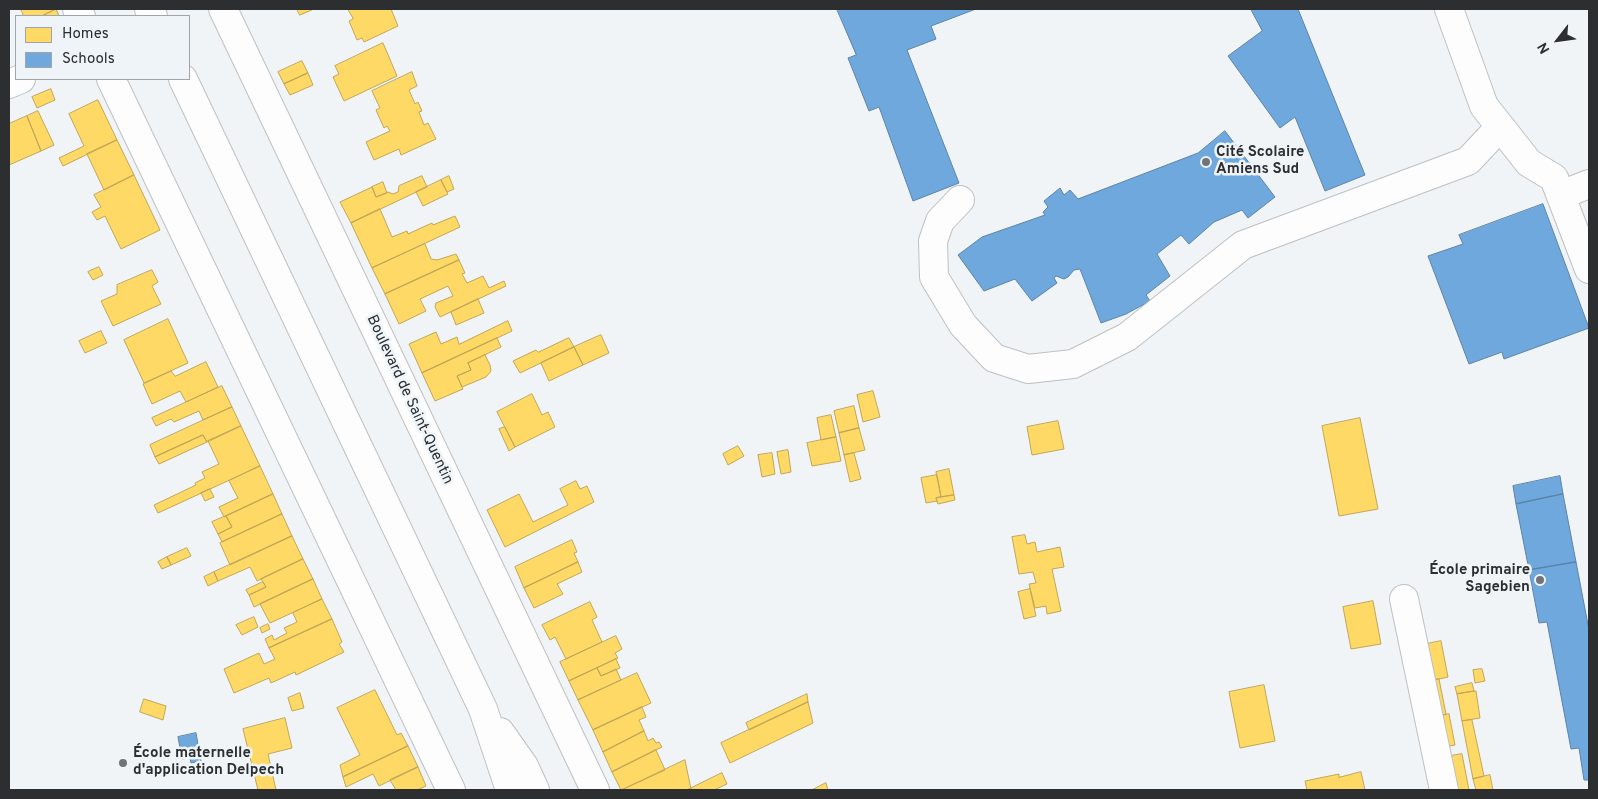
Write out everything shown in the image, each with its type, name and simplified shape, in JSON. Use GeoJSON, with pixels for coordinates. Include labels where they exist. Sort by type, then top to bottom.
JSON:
{"type":"FeatureCollection","features":[{"type":"Feature","properties":{"kind":"street","name":"Boulevard de Saint-Quentin"},"geometry":{"type":"LineString","coordinates":[[223,9],[595,790]]}},
{"type":"Feature","properties":{"kind":"street"},"geometry":{"type":"LineString","coordinates":[[1449,9],[1484,106],[1529,163],[1554,178],[1589,265]]}},
{"type":"Feature","properties":{"kind":"street"},"geometry":{"type":"LineString","coordinates":[[111,80],[451,790]]}},
{"type":"Feature","properties":{"kind":"street"},"geometry":{"type":"LineString","coordinates":[[183,80],[483,709],[510,790]]}},
{"type":"Feature","properties":{"kind":"street"},"geometry":{"type":"LineString","coordinates":[[960,200],[940,221],[933,241],[934,277],[963,325],[994,358],[1028,369],[1074,364],[1128,337],[1243,246],[1468,161],[1500,127]]}},
{"type":"Feature","properties":{"kind":"street"},"geometry":{"type":"LineString","coordinates":[[1561,195],[1589,184]]}},
{"type":"Feature","properties":{"kind":"street"},"geometry":{"type":"LineString","coordinates":[[1404,599],[1444,790]]}},
{"type":"Feature","properties":{"kind":"street"},"geometry":{"type":"LineString","coordinates":[[483,709],[524,766],[535,790]]}},
{"type":"Feature","properties":{"kind":"street"},"geometry":{"type":"LineString","coordinates":[[497,790],[499,756]]}},
{"type":"Feature","properties":{"kind":"building: Homes"},"geometry":{"type":"Polygon","coordinates":[[[21,9],[56,9],[44,15],[24,15],[21,9]]]}},
{"type":"Feature","properties":{"kind":"building: Homes"},"geometry":{"type":"Polygon","coordinates":[[[56,9],[59,15],[44,15],[56,9]]]}},
{"type":"Feature","properties":{"kind":"building: Homes"},"geometry":{"type":"Polygon","coordinates":[[[297,9],[314,9],[300,15],[297,9]]]}},
{"type":"Feature","properties":{"kind":"building: Homes"},"geometry":{"type":"Polygon","coordinates":[[[348,9],[391,9],[398,26],[364,42],[362,38],[357,40],[349,21],[353,19],[348,9]]]}},
{"type":"Feature","properties":{"kind":"building: Homes"},"geometry":{"type":"Polygon","coordinates":[[[383,43],[397,76],[344,101],[333,77],[339,74],[335,66],[383,43]]]}},
{"type":"Feature","properties":{"kind":"building: Homes"},"geometry":{"type":"Polygon","coordinates":[[[302,61],[308,73],[284,84],[278,72],[302,61]]]}},
{"type":"Feature","properties":{"kind":"building: Homes"},"geometry":{"type":"Polygon","coordinates":[[[412,72],[417,86],[409,90],[415,104],[418,102],[422,111],[419,112],[424,125],[428,123],[436,139],[401,155],[399,149],[374,160],[366,142],[390,131],[387,126],[384,128],[376,110],[380,108],[372,91],[412,72]]]}},
{"type":"Feature","properties":{"kind":"building: Homes"},"geometry":{"type":"Polygon","coordinates":[[[308,73],[313,85],[290,95],[284,84],[308,73]]]}},
{"type":"Feature","properties":{"kind":"building: Homes"},"geometry":{"type":"Polygon","coordinates":[[[51,89],[55,100],[37,108],[32,97],[51,89]]]}},
{"type":"Feature","properties":{"kind":"building: Homes"},"geometry":{"type":"Polygon","coordinates":[[[98,100],[117,140],[63,166],[59,158],[84,146],[69,114],[98,100]]]}},
{"type":"Feature","properties":{"kind":"building: Homes"},"geometry":{"type":"Polygon","coordinates":[[[38,111],[54,145],[41,151],[27,116],[38,111]]]}},
{"type":"Feature","properties":{"kind":"building: Homes"},"geometry":{"type":"Polygon","coordinates":[[[27,116],[41,151],[9,165],[9,124],[27,116]]]}},
{"type":"Feature","properties":{"kind":"building: Homes"},"geometry":{"type":"Polygon","coordinates":[[[117,140],[134,175],[104,190],[87,154],[117,140]]]}},
{"type":"Feature","properties":{"kind":"building: Homes"},"geometry":{"type":"Polygon","coordinates":[[[134,175],[160,230],[121,249],[105,216],[97,220],[92,212],[101,207],[94,195],[134,175]]]}},
{"type":"Feature","properties":{"kind":"building: Homes"},"geometry":{"type":"Polygon","coordinates":[[[422,176],[427,187],[351,223],[340,202],[372,187],[376,197],[388,192],[393,194],[398,192],[399,186],[422,176]]]}},
{"type":"Feature","properties":{"kind":"building: Homes"},"geometry":{"type":"Polygon","coordinates":[[[449,176],[454,189],[447,192],[441,180],[449,176]]]}},
{"type":"Feature","properties":{"kind":"building: Homes"},"geometry":{"type":"Polygon","coordinates":[[[441,180],[448,194],[423,206],[416,192],[441,180]]]}},
{"type":"Feature","properties":{"kind":"building: Homes"},"geometry":{"type":"Polygon","coordinates":[[[383,182],[387,193],[376,197],[372,187],[383,182]]]}},
{"type":"Feature","properties":{"kind":"building: Homes"},"geometry":{"type":"Polygon","coordinates":[[[380,209],[392,237],[407,231],[408,234],[432,223],[433,225],[455,216],[460,227],[372,268],[351,223],[380,209]]]}},
{"type":"Feature","properties":{"kind":"building: Homes"},"geometry":{"type":"Polygon","coordinates":[[[425,244],[431,259],[437,260],[456,254],[459,260],[385,294],[372,268],[425,244]]]}},
{"type":"Feature","properties":{"kind":"building: Homes"},"geometry":{"type":"Polygon","coordinates":[[[459,260],[465,273],[462,274],[467,283],[483,276],[489,288],[504,281],[506,286],[440,317],[435,307],[436,303],[453,296],[448,286],[420,299],[426,311],[399,324],[385,294],[459,260]]]}},
{"type":"Feature","properties":{"kind":"building: Homes"},"geometry":{"type":"Polygon","coordinates":[[[99,267],[103,275],[93,280],[88,272],[99,267]]]}},
{"type":"Feature","properties":{"kind":"building: Homes"},"geometry":{"type":"Polygon","coordinates":[[[152,270],[158,282],[152,286],[161,304],[113,326],[101,301],[117,294],[117,285],[152,270]]]}},
{"type":"Feature","properties":{"kind":"building: Homes"},"geometry":{"type":"Polygon","coordinates":[[[478,299],[484,313],[456,325],[451,312],[478,299]]]}},
{"type":"Feature","properties":{"kind":"building: Homes"},"geometry":{"type":"Polygon","coordinates":[[[168,319],[188,363],[144,383],[124,340],[168,319]]]}},
{"type":"Feature","properties":{"kind":"building: Homes"},"geometry":{"type":"Polygon","coordinates":[[[508,321],[512,331],[422,373],[409,344],[436,332],[441,344],[457,337],[459,344],[508,321]]]}},
{"type":"Feature","properties":{"kind":"building: Homes"},"geometry":{"type":"Polygon","coordinates":[[[101,331],[107,343],[85,353],[79,341],[101,331]]]}},
{"type":"Feature","properties":{"kind":"building: Homes"},"geometry":{"type":"Polygon","coordinates":[[[601,335],[609,353],[583,365],[574,347],[601,335]]]}},
{"type":"Feature","properties":{"kind":"building: Homes"},"geometry":{"type":"Polygon","coordinates":[[[497,338],[501,347],[468,363],[471,370],[457,376],[463,389],[435,401],[422,373],[497,338]]]}},
{"type":"Feature","properties":{"kind":"building: Homes"},"geometry":{"type":"Polygon","coordinates":[[[569,338],[574,347],[520,373],[513,361],[536,350],[538,352],[569,338]]]}},
{"type":"Feature","properties":{"kind":"building: Homes"},"geometry":{"type":"Polygon","coordinates":[[[574,347],[583,365],[549,381],[541,363],[574,347]]]}},
{"type":"Feature","properties":{"kind":"building: Homes"},"geometry":{"type":"Polygon","coordinates":[[[485,355],[491,371],[486,377],[462,387],[457,376],[471,370],[468,363],[485,355]]]}},
{"type":"Feature","properties":{"kind":"building: Homes"},"geometry":{"type":"Polygon","coordinates":[[[206,362],[218,387],[186,402],[180,391],[152,404],[143,384],[171,371],[175,376],[206,362]]]}},
{"type":"Feature","properties":{"kind":"building: Homes"},"geometry":{"type":"Polygon","coordinates":[[[222,386],[232,407],[203,420],[199,411],[174,422],[171,419],[156,426],[152,418],[222,386]]]}},
{"type":"Feature","properties":{"kind":"building: Homes"},"geometry":{"type":"Polygon","coordinates":[[[873,391],[880,417],[863,422],[857,395],[873,391]]]}},
{"type":"Feature","properties":{"kind":"building: Homes"},"geometry":{"type":"Polygon","coordinates":[[[532,394],[542,415],[548,412],[555,427],[515,447],[497,412],[532,394]]]}},
{"type":"Feature","properties":{"kind":"building: Homes"},"geometry":{"type":"Polygon","coordinates":[[[854,406],[859,428],[839,433],[834,411],[854,406]]]}},
{"type":"Feature","properties":{"kind":"building: Homes"},"geometry":{"type":"Polygon","coordinates":[[[232,407],[241,426],[207,442],[203,435],[155,457],[150,445],[232,407]]]}},
{"type":"Feature","properties":{"kind":"building: Homes"},"geometry":{"type":"Polygon","coordinates":[[[831,415],[836,437],[821,440],[817,418],[831,415]]]}},
{"type":"Feature","properties":{"kind":"building: Homes"},"geometry":{"type":"Polygon","coordinates":[[[1360,418],[1378,509],[1339,516],[1322,426],[1360,418]]]}},
{"type":"Feature","properties":{"kind":"building: Homes"},"geometry":{"type":"Polygon","coordinates":[[[1058,421],[1064,449],[1032,455],[1027,427],[1058,421]]]}},
{"type":"Feature","properties":{"kind":"building: Homes"},"geometry":{"type":"Polygon","coordinates":[[[241,426],[260,466],[158,513],[154,505],[196,485],[195,483],[205,478],[202,472],[219,464],[208,441],[241,426]]]}},
{"type":"Feature","properties":{"kind":"building: Homes"},"geometry":{"type":"Polygon","coordinates":[[[505,427],[515,447],[509,451],[499,429],[505,427]]]}},
{"type":"Feature","properties":{"kind":"building: Homes"},"geometry":{"type":"Polygon","coordinates":[[[859,428],[865,450],[844,455],[839,433],[859,428]]]}},
{"type":"Feature","properties":{"kind":"building: Homes"},"geometry":{"type":"Polygon","coordinates":[[[203,435],[207,442],[159,464],[155,457],[203,435]]]}},
{"type":"Feature","properties":{"kind":"building: Homes"},"geometry":{"type":"Polygon","coordinates":[[[836,437],[841,461],[812,466],[807,443],[836,437]]]}},
{"type":"Feature","properties":{"kind":"building: Homes"},"geometry":{"type":"Polygon","coordinates":[[[738,446],[744,456],[728,465],[723,454],[738,446]]]}},
{"type":"Feature","properties":{"kind":"building: Homes"},"geometry":{"type":"Polygon","coordinates":[[[788,450],[791,472],[781,474],[777,452],[788,450]]]}},
{"type":"Feature","properties":{"kind":"building: Homes"},"geometry":{"type":"Polygon","coordinates":[[[772,453],[775,474],[762,477],[758,455],[772,453]]]}},
{"type":"Feature","properties":{"kind":"building: Homes"},"geometry":{"type":"Polygon","coordinates":[[[854,453],[861,479],[850,482],[844,455],[854,453]]]}},
{"type":"Feature","properties":{"kind":"building: Homes"},"geometry":{"type":"Polygon","coordinates":[[[260,466],[273,494],[224,517],[219,507],[238,498],[229,481],[260,466]]]}},
{"type":"Feature","properties":{"kind":"building: Homes"},"geometry":{"type":"Polygon","coordinates":[[[949,469],[954,495],[941,497],[936,472],[949,469]]]}},
{"type":"Feature","properties":{"kind":"building: Homes"},"geometry":{"type":"Polygon","coordinates":[[[937,475],[941,497],[936,498],[937,501],[926,503],[921,478],[937,475]]]}},
{"type":"Feature","properties":{"kind":"building: Homes"},"geometry":{"type":"Polygon","coordinates":[[[576,481],[580,489],[587,486],[594,502],[505,547],[487,510],[519,494],[533,522],[568,505],[560,489],[576,481]]]}},
{"type":"Feature","properties":{"kind":"building: Homes"},"geometry":{"type":"Polygon","coordinates":[[[210,489],[214,497],[205,501],[201,493],[210,489]]]}},
{"type":"Feature","properties":{"kind":"building: Homes"},"geometry":{"type":"Polygon","coordinates":[[[273,494],[282,514],[222,542],[218,534],[232,527],[226,516],[273,494]]]}},
{"type":"Feature","properties":{"kind":"building: Homes"},"geometry":{"type":"Polygon","coordinates":[[[954,495],[955,500],[938,504],[936,498],[954,495]]]}},
{"type":"Feature","properties":{"kind":"building: Homes"},"geometry":{"type":"Polygon","coordinates":[[[282,514],[292,536],[230,565],[220,543],[282,514]]]}},
{"type":"Feature","properties":{"kind":"building: Homes"},"geometry":{"type":"Polygon","coordinates":[[[226,516],[232,527],[218,534],[212,522],[226,516]]]}},
{"type":"Feature","properties":{"kind":"building: Homes"},"geometry":{"type":"Polygon","coordinates":[[[1025,535],[1027,544],[1035,542],[1037,552],[1060,547],[1064,567],[1052,569],[1061,611],[1047,614],[1046,606],[1035,608],[1029,584],[1036,583],[1033,572],[1019,574],[1012,537],[1025,535]]]}},
{"type":"Feature","properties":{"kind":"building: Homes"},"geometry":{"type":"Polygon","coordinates":[[[292,536],[303,559],[257,581],[250,567],[218,581],[214,572],[292,536]]]}},
{"type":"Feature","properties":{"kind":"building: Homes"},"geometry":{"type":"Polygon","coordinates":[[[572,540],[577,552],[574,553],[578,562],[524,588],[515,567],[572,540]]]}},
{"type":"Feature","properties":{"kind":"building: Homes"},"geometry":{"type":"Polygon","coordinates":[[[187,548],[191,556],[171,565],[167,557],[187,548]]]}},
{"type":"Feature","properties":{"kind":"building: Homes"},"geometry":{"type":"Polygon","coordinates":[[[167,557],[171,565],[162,569],[158,562],[167,557]]]}},
{"type":"Feature","properties":{"kind":"building: Homes"},"geometry":{"type":"Polygon","coordinates":[[[303,559],[313,579],[254,607],[249,595],[266,587],[261,579],[303,559]]]}},
{"type":"Feature","properties":{"kind":"building: Homes"},"geometry":{"type":"Polygon","coordinates":[[[578,562],[582,572],[557,584],[563,594],[534,608],[524,588],[578,562]]]}},
{"type":"Feature","properties":{"kind":"building: Homes"},"geometry":{"type":"Polygon","coordinates":[[[214,572],[218,581],[208,586],[204,577],[214,572]]]}},
{"type":"Feature","properties":{"kind":"building: Homes"},"geometry":{"type":"Polygon","coordinates":[[[313,579],[322,599],[270,623],[260,604],[313,579]]]}},
{"type":"Feature","properties":{"kind":"building: Homes"},"geometry":{"type":"Polygon","coordinates":[[[263,582],[266,587],[249,595],[246,590],[263,582]]]}},
{"type":"Feature","properties":{"kind":"building: Homes"},"geometry":{"type":"Polygon","coordinates":[[[1030,589],[1036,616],[1024,619],[1018,592],[1030,589]]]}},
{"type":"Feature","properties":{"kind":"building: Homes"},"geometry":{"type":"Polygon","coordinates":[[[322,599],[332,619],[269,648],[265,639],[272,635],[274,640],[287,633],[284,628],[297,622],[293,613],[322,599]]]}},
{"type":"Feature","properties":{"kind":"building: Homes"},"geometry":{"type":"Polygon","coordinates":[[[1373,601],[1381,644],[1351,649],[1343,607],[1373,601]]]}},
{"type":"Feature","properties":{"kind":"building: Homes"},"geometry":{"type":"Polygon","coordinates":[[[590,602],[597,617],[592,620],[602,642],[566,659],[555,637],[550,640],[542,625],[590,602]]]}},
{"type":"Feature","properties":{"kind":"building: Homes"},"geometry":{"type":"Polygon","coordinates":[[[254,617],[258,627],[242,635],[236,625],[254,617]]]}},
{"type":"Feature","properties":{"kind":"building: Homes"},"geometry":{"type":"Polygon","coordinates":[[[332,619],[342,642],[339,644],[344,652],[296,675],[295,672],[271,683],[269,678],[234,693],[224,669],[259,653],[264,664],[275,659],[269,648],[332,619]]]}},
{"type":"Feature","properties":{"kind":"building: Homes"},"geometry":{"type":"Polygon","coordinates":[[[268,624],[270,629],[262,633],[260,628],[268,624]]]}},
{"type":"Feature","properties":{"kind":"building: Homes"},"geometry":{"type":"Polygon","coordinates":[[[616,636],[622,649],[615,653],[618,658],[569,681],[560,662],[616,636]]]}},
{"type":"Feature","properties":{"kind":"building: Homes"},"geometry":{"type":"Polygon","coordinates":[[[1441,641],[1448,677],[1430,681],[1422,645],[1441,641]]]}},
{"type":"Feature","properties":{"kind":"building: Homes"},"geometry":{"type":"Polygon","coordinates":[[[616,659],[620,668],[601,676],[597,668],[616,659]]]}},
{"type":"Feature","properties":{"kind":"building: Homes"},"geometry":{"type":"Polygon","coordinates":[[[597,668],[601,676],[616,669],[621,680],[578,700],[569,681],[597,668]]]}},
{"type":"Feature","properties":{"kind":"building: Homes"},"geometry":{"type":"Polygon","coordinates":[[[1482,669],[1485,681],[1475,683],[1473,670],[1482,669]]]}},
{"type":"Feature","properties":{"kind":"building: Homes"},"geometry":{"type":"Polygon","coordinates":[[[637,673],[651,703],[593,730],[578,700],[637,673]]]}},
{"type":"Feature","properties":{"kind":"building: Homes"},"geometry":{"type":"Polygon","coordinates":[[[1439,679],[1446,714],[1437,717],[1430,681],[1439,679]]]}},
{"type":"Feature","properties":{"kind":"building: Homes"},"geometry":{"type":"Polygon","coordinates":[[[1472,683],[1474,691],[1457,694],[1455,687],[1472,683]]]}},
{"type":"Feature","properties":{"kind":"building: Homes"},"geometry":{"type":"Polygon","coordinates":[[[1264,685],[1275,741],[1240,748],[1229,692],[1264,685]]]}},
{"type":"Feature","properties":{"kind":"building: Homes"},"geometry":{"type":"Polygon","coordinates":[[[375,690],[397,735],[401,733],[408,746],[343,777],[340,765],[360,755],[337,708],[375,690]]]}},
{"type":"Feature","properties":{"kind":"building: Homes"},"geometry":{"type":"Polygon","coordinates":[[[1476,691],[1480,718],[1462,721],[1457,694],[1476,691]]]}},
{"type":"Feature","properties":{"kind":"building: Homes"},"geometry":{"type":"Polygon","coordinates":[[[300,693],[304,708],[292,711],[288,698],[300,693]]]}},
{"type":"Feature","properties":{"kind":"building: Homes"},"geometry":{"type":"Polygon","coordinates":[[[807,694],[808,702],[749,730],[746,723],[807,694]]]}},
{"type":"Feature","properties":{"kind":"building: Homes"},"geometry":{"type":"Polygon","coordinates":[[[144,699],[166,706],[163,720],[140,712],[144,699]]]}},
{"type":"Feature","properties":{"kind":"building: Homes"},"geometry":{"type":"Polygon","coordinates":[[[808,702],[813,723],[730,763],[721,743],[808,702]]]}},
{"type":"Feature","properties":{"kind":"building: Homes"},"geometry":{"type":"Polygon","coordinates":[[[642,707],[646,717],[639,720],[644,731],[603,752],[593,730],[642,707]]]}},
{"type":"Feature","properties":{"kind":"building: Homes"},"geometry":{"type":"Polygon","coordinates":[[[1449,714],[1455,745],[1444,747],[1437,717],[1449,714]]]}},
{"type":"Feature","properties":{"kind":"building: Homes"},"geometry":{"type":"Polygon","coordinates":[[[285,718],[292,748],[268,754],[276,790],[258,790],[243,729],[285,718]]]}},
{"type":"Feature","properties":{"kind":"building: Homes"},"geometry":{"type":"Polygon","coordinates":[[[1472,720],[1484,776],[1473,779],[1462,721],[1472,720]]]}},
{"type":"Feature","properties":{"kind":"building: Homes"},"geometry":{"type":"Polygon","coordinates":[[[644,731],[648,741],[653,738],[662,747],[612,772],[603,752],[644,731]]]}},
{"type":"Feature","properties":{"kind":"building: Homes"},"geometry":{"type":"Polygon","coordinates":[[[408,746],[418,767],[379,786],[373,774],[346,787],[343,777],[408,746]]]}},
{"type":"Feature","properties":{"kind":"building: Homes"},"geometry":{"type":"Polygon","coordinates":[[[656,750],[665,770],[621,790],[612,772],[656,750]]]}},
{"type":"Feature","properties":{"kind":"building: Homes"},"geometry":{"type":"Polygon","coordinates":[[[1462,754],[1469,790],[1452,790],[1445,757],[1462,754]]]}},
{"type":"Feature","properties":{"kind":"building: Homes"},"geometry":{"type":"Polygon","coordinates":[[[685,760],[691,789],[622,790],[685,760]]]}},
{"type":"Feature","properties":{"kind":"building: Homes"},"geometry":{"type":"Polygon","coordinates":[[[418,767],[426,786],[417,790],[396,790],[390,780],[418,767]]]}},
{"type":"Feature","properties":{"kind":"building: Homes"},"geometry":{"type":"Polygon","coordinates":[[[1361,772],[1365,790],[1307,790],[1305,781],[1339,774],[1339,777],[1361,772]]]}},
{"type":"Feature","properties":{"kind":"building: Homes"},"geometry":{"type":"Polygon","coordinates":[[[722,773],[727,784],[714,790],[687,790],[722,773]]]}},
{"type":"Feature","properties":{"kind":"building: Homes"},"geometry":{"type":"Polygon","coordinates":[[[1490,775],[1493,790],[1476,790],[1473,779],[1490,775]]]}},
{"type":"Feature","properties":{"kind":"building: Homes"},"geometry":{"type":"Polygon","coordinates":[[[826,783],[828,790],[812,790],[826,783]]]}},
{"type":"Feature","properties":{"kind":"building: Schools"},"geometry":{"type":"Polygon","coordinates":[[[837,9],[976,9],[931,26],[936,39],[907,50],[959,183],[913,201],[879,107],[869,111],[848,58],[856,55],[837,9]]]}},
{"type":"Feature","properties":{"kind":"building: Schools"},"geometry":{"type":"Polygon","coordinates":[[[1251,9],[1298,9],[1365,175],[1325,191],[1295,117],[1280,128],[1228,56],[1262,31],[1251,9]]]}},
{"type":"Feature","properties":{"kind":"building: Schools"},"geometry":{"type":"Polygon","coordinates":[[[1225,131],[1275,197],[1248,218],[1242,210],[1214,222],[1189,244],[1181,235],[1157,254],[1170,276],[1146,295],[1150,301],[1126,314],[1101,323],[1080,269],[1074,270],[1064,279],[1056,276],[1054,278],[1057,283],[1032,301],[1015,279],[984,291],[958,255],[982,237],[1045,215],[1043,212],[1048,207],[1044,201],[1060,188],[1064,195],[1070,190],[1078,199],[1198,153],[1225,131]]]}},
{"type":"Feature","properties":{"kind":"building: Schools"},"geometry":{"type":"Polygon","coordinates":[[[1543,204],[1589,328],[1504,359],[1502,352],[1469,364],[1428,256],[1463,244],[1459,235],[1543,204]]]}},
{"type":"Feature","properties":{"kind":"building: Schools"},"geometry":{"type":"Polygon","coordinates":[[[1560,476],[1563,494],[1516,504],[1513,486],[1560,476]]]}},
{"type":"Feature","properties":{"kind":"building: Schools"},"geometry":{"type":"Polygon","coordinates":[[[1563,494],[1576,562],[1529,570],[1516,504],[1563,494]]]}},
{"type":"Feature","properties":{"kind":"building: Schools"},"geometry":{"type":"Polygon","coordinates":[[[1576,562],[1589,630],[1589,780],[1584,780],[1579,748],[1571,749],[1547,622],[1539,623],[1529,570],[1576,562]]]}},
{"type":"Feature","properties":{"kind":"building: Schools"},"geometry":{"type":"Polygon","coordinates":[[[196,733],[200,756],[182,759],[178,737],[196,733]]]}},
{"type":"Feature","properties":{"kind":"building: Schools"},"geometry":{"type":"Polygon","coordinates":[[[200,756],[201,761],[191,763],[190,758],[200,756]]]}},
{"type":"Feature","properties":{"kind":"place","name":"Cité Scolaire Amiens Sud"},"geometry":{"type":"Point","coordinates":[1206,162]}},
{"type":"Feature","properties":{"kind":"place","name":"École primaire Sagebien"},"geometry":{"type":"Point","coordinates":[1540,580]}},
{"type":"Feature","properties":{"kind":"place","name":"École maternelle d'application Delpech"},"geometry":{"type":"Point","coordinates":[123,763]}}]}
